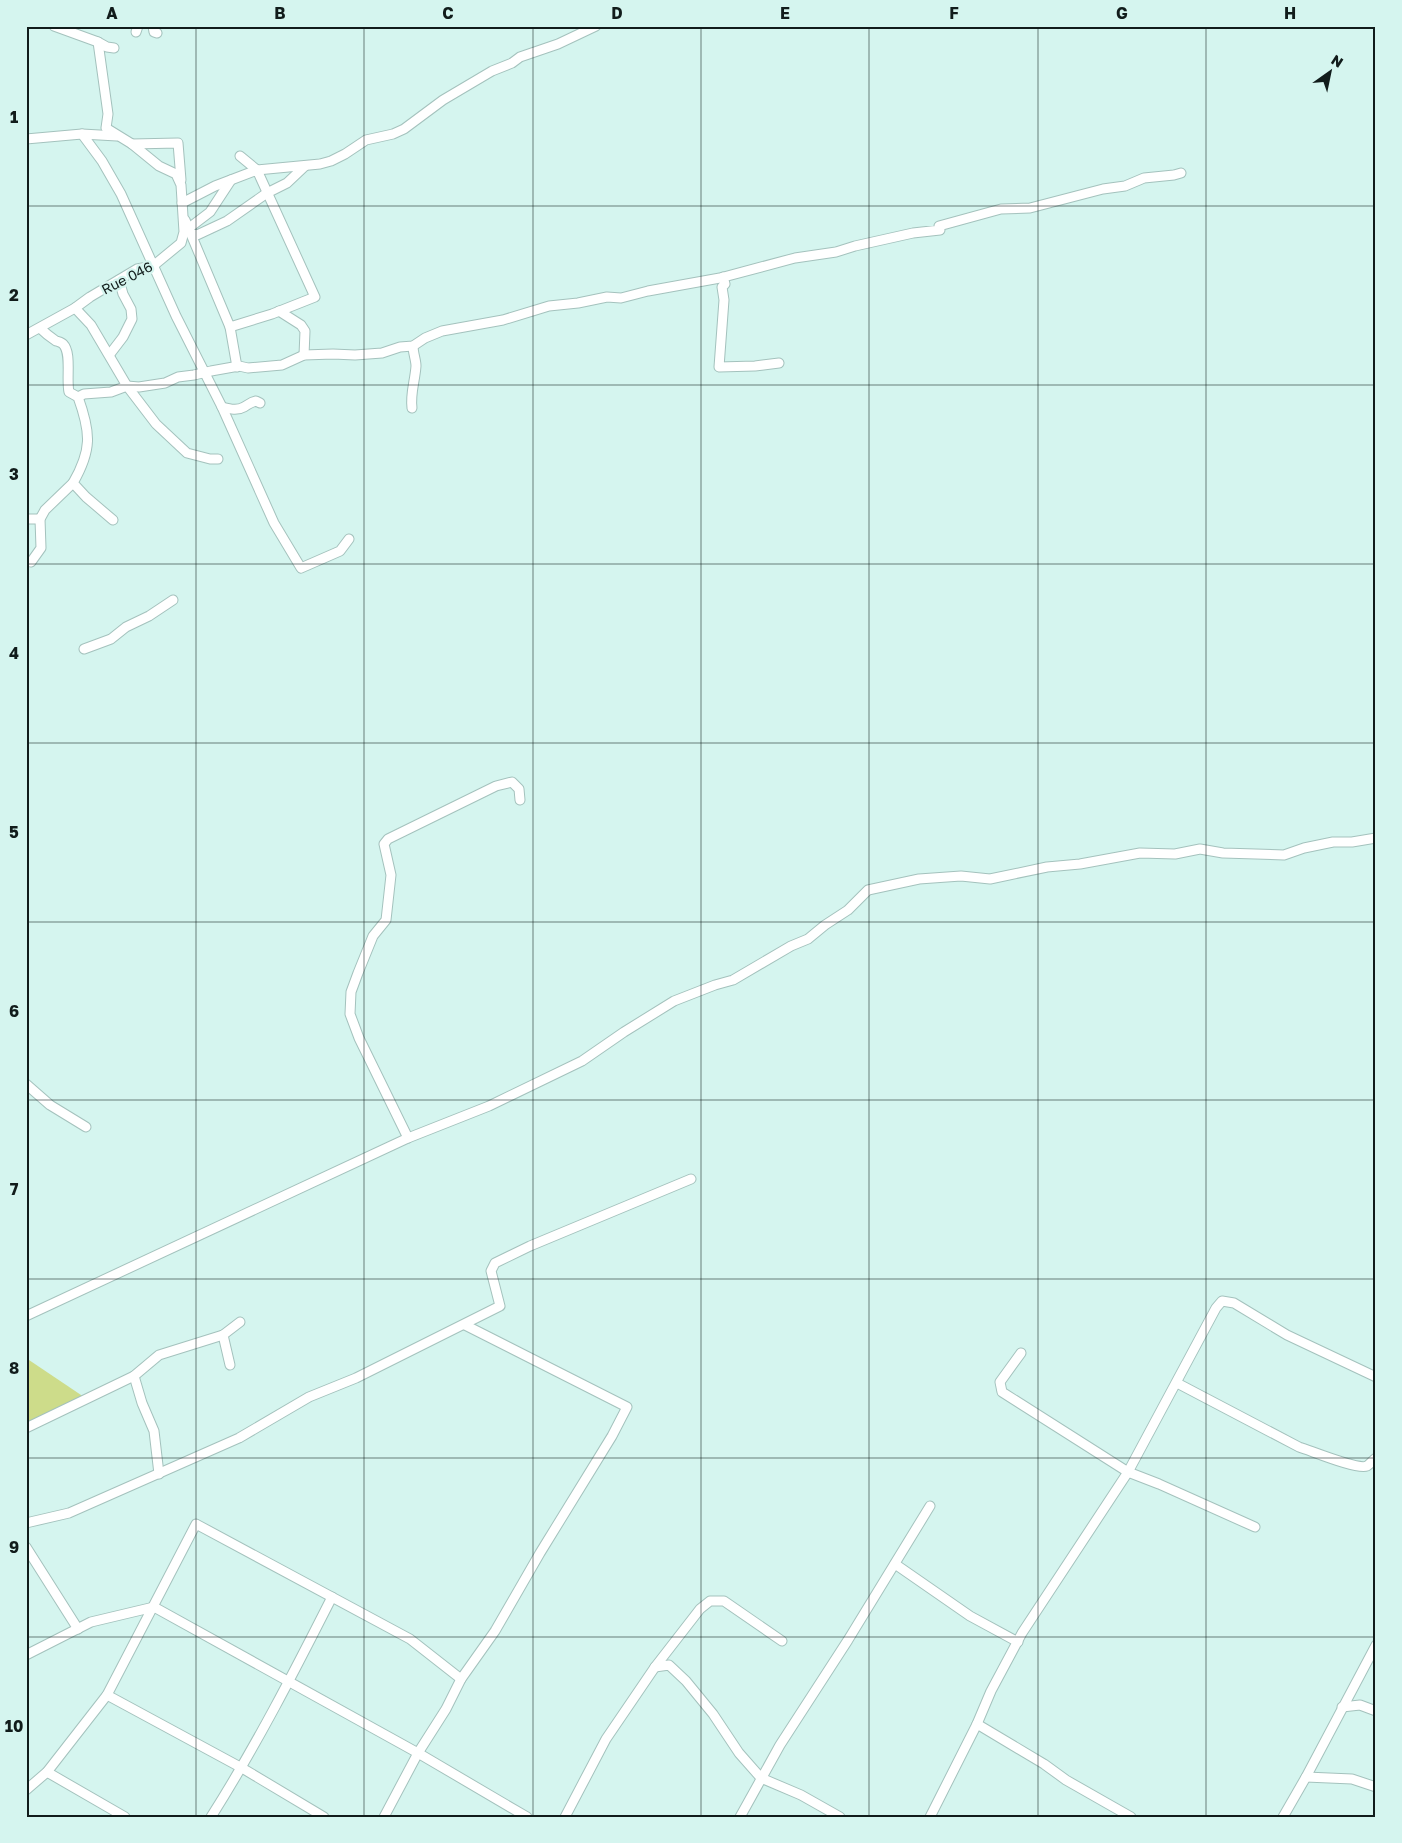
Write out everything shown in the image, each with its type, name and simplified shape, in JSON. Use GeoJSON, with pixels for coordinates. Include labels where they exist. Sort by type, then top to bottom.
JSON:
{"type":"FeatureCollection","features":[{"type":"Feature","properties":{"kind":"street"},"geometry":{"type":"LineString","coordinates":[[54,26],[98,42],[111,50]]}},
{"type":"Feature","properties":{"kind":"street"},"geometry":{"type":"LineString","coordinates":[[182,203],[257,170],[320,164],[331,161],[346,154],[366,140],[393,134],[404,129],[443,100],[480,77],[512,64],[520,57],[558,44],[596,26]]}},
{"type":"Feature","properties":{"kind":"street"},"geometry":{"type":"LineString","coordinates":[[98,42],[108,114],[106,128],[132,144],[159,166],[176,174],[181,185]]}},
{"type":"Feature","properties":{"kind":"street"},"geometry":{"type":"LineString","coordinates":[[26,140],[82,134],[118,136]]}},
{"type":"Feature","properties":{"kind":"street"},"geometry":{"type":"LineString","coordinates":[[82,134],[102,161],[121,194],[152,266],[206,373],[274,523],[301,568],[340,551],[349,539]]}},
{"type":"Feature","properties":{"kind":"street","name":"Rue 046"},"geometry":{"type":"LineString","coordinates":[[26,335],[75,308],[137,269],[152,266],[181,243],[184,232],[178,143],[132,144]]}},
{"type":"Feature","properties":{"kind":"street"},"geometry":{"type":"LineString","coordinates":[[230,327],[279,311],[315,296],[257,170],[240,156]]}},
{"type":"Feature","properties":{"kind":"street"},"geometry":{"type":"LineString","coordinates":[[190,231],[197,235],[227,221],[267,192],[287,183],[305,165]]}},
{"type":"Feature","properties":{"kind":"street"},"geometry":{"type":"LineString","coordinates":[[78,397],[84,394],[111,392],[127,386],[147,386],[178,377],[237,367],[282,365],[304,356],[363,354],[413,346],[425,338],[442,331],[503,320],[549,306],[578,304],[607,296],[621,298],[723,277],[795,258],[836,252],[913,233],[940,230],[939,226],[977,214],[1001,209],[1030,208],[1103,189],[1125,186],[1144,178],[1181,173]]}},
{"type":"Feature","properties":{"kind":"street"},"geometry":{"type":"LineString","coordinates":[[190,231],[210,212],[231,180]]}},
{"type":"Feature","properties":{"kind":"street"},"geometry":{"type":"LineString","coordinates":[[183,215],[230,327],[237,367]]}},
{"type":"Feature","properties":{"kind":"street"},"geometry":{"type":"LineString","coordinates":[[723,277],[725,284],[722,287],[724,300],[720,367],[779,363]]}},
{"type":"Feature","properties":{"kind":"street"},"geometry":{"type":"LineString","coordinates":[[110,354],[123,337],[132,319],[131,309],[123,294],[119,280]]}},
{"type":"Feature","properties":{"kind":"street"},"geometry":{"type":"LineString","coordinates":[[75,308],[91,325],[110,354],[127,386],[151,418],[187,453],[210,459],[218,459]]}},
{"type":"Feature","properties":{"kind":"street"},"geometry":{"type":"LineString","coordinates":[[279,311],[302,325],[305,331],[304,356]]}},
{"type":"Feature","properties":{"kind":"street"},"geometry":{"type":"LineString","coordinates":[[31,562],[41,548],[40,519],[45,510],[73,483],[88,447],[88,436],[78,397],[70,392],[67,384],[68,360],[63,343],[49,336],[40,328]]}},
{"type":"Feature","properties":{"kind":"street"},"geometry":{"type":"LineString","coordinates":[[412,408],[411,400],[416,363],[413,346]]}},
{"type":"Feature","properties":{"kind":"street"},"geometry":{"type":"LineString","coordinates":[[222,407],[233,410],[243,408],[252,402],[260,403]]}},
{"type":"Feature","properties":{"kind":"street"},"geometry":{"type":"LineString","coordinates":[[73,483],[86,498],[113,520]]}},
{"type":"Feature","properties":{"kind":"street"},"geometry":{"type":"LineString","coordinates":[[26,520],[40,519]]}},
{"type":"Feature","properties":{"kind":"street"},"geometry":{"type":"LineString","coordinates":[[84,650],[111,639],[126,627],[149,616],[173,600]]}},
{"type":"Feature","properties":{"kind":"street"},"geometry":{"type":"LineString","coordinates":[[408,1138],[358,1038],[350,1014],[351,992],[358,973],[373,936],[386,920],[391,875],[384,844],[388,839],[496,786],[512,782],[519,788],[520,800]]}},
{"type":"Feature","properties":{"kind":"street"},"geometry":{"type":"LineString","coordinates":[[26,1316],[408,1138],[488,1106],[582,1061],[624,1032],[674,1002],[715,985],[733,980],[791,946],[808,939],[848,910],[868,890],[919,879],[961,876],[990,879],[1048,867],[1080,864],[1140,853],[1175,854],[1200,849],[1223,853],[1284,855],[1304,848],[1333,842],[1352,842],[1376,838]]}},
{"type":"Feature","properties":{"kind":"street"},"geometry":{"type":"LineString","coordinates":[[26,1084],[50,1105],[86,1127]]}},
{"type":"Feature","properties":{"kind":"street"},"geometry":{"type":"LineString","coordinates":[[26,1523],[69,1513],[239,1438],[309,1397],[335,1387],[466,1325],[500,1306],[491,1270],[495,1263],[530,1246],[691,1179]]}},
{"type":"Feature","properties":{"kind":"street"},"geometry":{"type":"LineString","coordinates":[[930,1817],[978,1724],[990,1691],[1018,1642],[1128,1472],[1216,1308],[1222,1301],[1234,1302],[1287,1334],[1376,1376]]}},
{"type":"Feature","properties":{"kind":"street"},"geometry":{"type":"LineString","coordinates":[[26,1428],[134,1376],[159,1355],[222,1335],[240,1322]]}},
{"type":"Feature","properties":{"kind":"street"},"geometry":{"type":"LineString","coordinates":[[384,1817],[461,1679],[495,1631],[540,1552],[612,1436],[627,1407],[466,1325]]}},
{"type":"Feature","properties":{"kind":"street"},"geometry":{"type":"LineString","coordinates":[[222,1335],[230,1365]]}},
{"type":"Feature","properties":{"kind":"street"},"geometry":{"type":"LineString","coordinates":[[1020,1352],[1000,1382],[1002,1392],[1128,1472],[1255,1527]]}},
{"type":"Feature","properties":{"kind":"street"},"geometry":{"type":"LineString","coordinates":[[134,1376],[142,1403],[154,1431],[159,1474]]}},
{"type":"Feature","properties":{"kind":"street"},"geometry":{"type":"LineString","coordinates":[[1177,1382],[1299,1447],[1316,1451],[1357,1467],[1367,1466],[1376,1458]]}},
{"type":"Feature","properties":{"kind":"street"},"geometry":{"type":"LineString","coordinates":[[740,1817],[760,1778],[930,1506]]}},
{"type":"Feature","properties":{"kind":"street"},"geometry":{"type":"LineString","coordinates":[[26,1790],[47,1772],[107,1696],[196,1524],[410,1639],[461,1679]]}},
{"type":"Feature","properties":{"kind":"street"},"geometry":{"type":"LineString","coordinates":[[26,1546],[78,1629]]}},
{"type":"Feature","properties":{"kind":"street"},"geometry":{"type":"LineString","coordinates":[[895,1564],[970,1616],[1018,1642]]}},
{"type":"Feature","properties":{"kind":"street"},"geometry":{"type":"LineString","coordinates":[[211,1817],[242,1768],[289,1683],[332,1597]]}},
{"type":"Feature","properties":{"kind":"street"},"geometry":{"type":"LineString","coordinates":[[566,1817],[606,1738],[655,1667],[700,1609],[710,1601],[724,1601],[782,1641]]}},
{"type":"Feature","properties":{"kind":"street"},"geometry":{"type":"LineString","coordinates":[[26,1655],[91,1622],[154,1607],[527,1817]]}},
{"type":"Feature","properties":{"kind":"street"},"geometry":{"type":"LineString","coordinates":[[1283,1817],[1376,1645]]}},
{"type":"Feature","properties":{"kind":"street"},"geometry":{"type":"LineString","coordinates":[[655,1667],[669,1665],[686,1681],[713,1714],[739,1753],[760,1778],[802,1795],[836,1816]]}},
{"type":"Feature","properties":{"kind":"street"},"geometry":{"type":"LineString","coordinates":[[107,1696],[242,1768],[324,1817]]}},
{"type":"Feature","properties":{"kind":"street"},"geometry":{"type":"LineString","coordinates":[[1342,1707],[1360,1704],[1376,1711]]}},
{"type":"Feature","properties":{"kind":"street"},"geometry":{"type":"LineString","coordinates":[[978,1724],[1121,1815],[1131,1817]]}},
{"type":"Feature","properties":{"kind":"street"},"geometry":{"type":"LineString","coordinates":[[47,1772],[125,1817]]}},
{"type":"Feature","properties":{"kind":"street"},"geometry":{"type":"LineString","coordinates":[[1306,1777],[1352,1779],[1376,1787]]}},
{"type":"Feature","properties":{"kind":"green space"},"geometry":{"type":"Polygon","coordinates":[[[26,1358],[87,1399],[26,1428],[26,1358]]]}}]}
